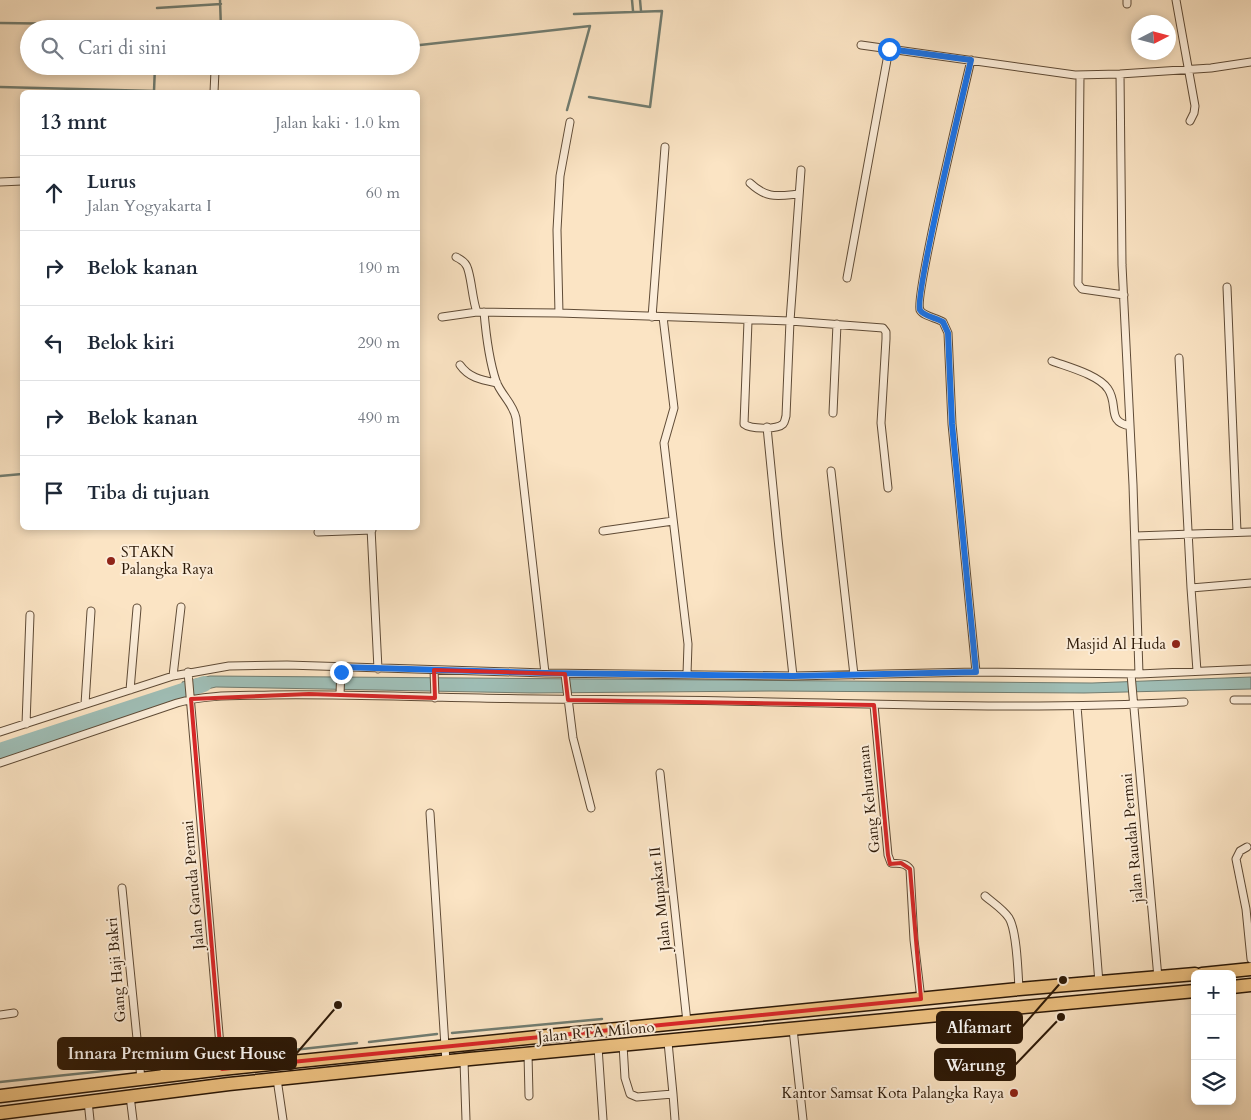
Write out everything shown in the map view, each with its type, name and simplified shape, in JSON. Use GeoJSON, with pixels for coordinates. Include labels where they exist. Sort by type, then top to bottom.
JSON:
{"type":"FeatureCollection","features":[{"type":"Feature","properties":{"kind":"highway"},"geometry":{"type":"LineString","coordinates":[[1236,971],[1251,969]]}},
{"type":"Feature","properties":{"kind":"highway","name":"Jalan RTA Milono"},"geometry":{"type":"LineString","coordinates":[[0,1096],[222,1069],[445,1046],[1019,989],[1191,974]]}},
{"type":"Feature","properties":{"kind":"highway"},"geometry":{"type":"LineString","coordinates":[[1236,987],[1251,985]]}},
{"type":"Feature","properties":{"kind":"highway","name":"Jalan RTA Milono"},"geometry":{"type":"LineString","coordinates":[[0,1112],[277,1079],[1191,991]]}},
{"type":"Feature","properties":{"kind":"highway"},"geometry":{"type":"LineString","coordinates":[[758,1015],[760,1032]]}},
{"type":"Feature","properties":{"kind":"street"},"geometry":{"type":"LineString","coordinates":[[1176,0],[1195,106],[1190,121]]}},
{"type":"Feature","properties":{"kind":"street"},"geometry":{"type":"LineString","coordinates":[[861,44],[1080,75],[1189,70],[1251,62]]}},
{"type":"Feature","properties":{"kind":"street"},"geometry":{"type":"LineString","coordinates":[[847,278],[889,49]]}},
{"type":"Feature","properties":{"kind":"street"},"geometry":{"type":"LineString","coordinates":[[971,60],[930,247],[919,308],[922,312],[943,322],[948,333],[952,424],[976,672]]}},
{"type":"Feature","properties":{"kind":"street","name":"jalan Raudah Permai"},"geometry":{"type":"LineString","coordinates":[[1120,74],[1124,295],[1134,536],[1135,674],[1132,683],[1158,978]]}},
{"type":"Feature","properties":{"kind":"street"},"geometry":{"type":"LineString","coordinates":[[214,90],[215,75]]}},
{"type":"Feature","properties":{"kind":"street"},"geometry":{"type":"LineString","coordinates":[[1080,75],[1078,284],[1082,289],[1124,295]]}},
{"type":"Feature","properties":{"kind":"street"},"geometry":{"type":"LineString","coordinates":[[559,313],[557,230],[560,176],[570,122]]}},
{"type":"Feature","properties":{"kind":"street"},"geometry":{"type":"LineString","coordinates":[[652,317],[665,147]]}},
{"type":"Feature","properties":{"kind":"street"},"geometry":{"type":"LineString","coordinates":[[748,321],[744,424],[751,427],[780,426],[785,420],[801,170]]}},
{"type":"Feature","properties":{"kind":"street"},"geometry":{"type":"LineString","coordinates":[[0,182],[20,181]]}},
{"type":"Feature","properties":{"kind":"street"},"geometry":{"type":"LineString","coordinates":[[750,183],[759,192],[778,196],[799,194]]}},
{"type":"Feature","properties":{"kind":"street"},"geometry":{"type":"LineString","coordinates":[[456,257],[464,262],[468,268],[472,299],[481,312],[497,383],[512,405],[516,418],[545,673]]}},
{"type":"Feature","properties":{"kind":"street"},"geometry":{"type":"LineString","coordinates":[[1226,288],[1237,532]]}},
{"type":"Feature","properties":{"kind":"street"},"geometry":{"type":"LineString","coordinates":[[442,317],[481,312],[559,313],[790,321],[881,327],[886,332],[881,423],[888,488]]}},
{"type":"Feature","properties":{"kind":"street"},"geometry":{"type":"LineString","coordinates":[[663,318],[674,408],[664,443],[688,644],[687,674]]}},
{"type":"Feature","properties":{"kind":"street"},"geometry":{"type":"LineString","coordinates":[[833,413],[838,324]]}},
{"type":"Feature","properties":{"kind":"street"},"geometry":{"type":"LineString","coordinates":[[1179,358],[1197,671]]}},
{"type":"Feature","properties":{"kind":"street"},"geometry":{"type":"LineString","coordinates":[[1052,361],[1091,376],[1104,384],[1112,397],[1115,417],[1118,422],[1130,426]]}},
{"type":"Feature","properties":{"kind":"street"},"geometry":{"type":"LineString","coordinates":[[460,365],[467,374],[497,383]]}},
{"type":"Feature","properties":{"kind":"street"},"geometry":{"type":"LineString","coordinates":[[767,427],[793,676]]}},
{"type":"Feature","properties":{"kind":"street"},"geometry":{"type":"LineString","coordinates":[[831,471],[854,675]]}},
{"type":"Feature","properties":{"kind":"street"},"geometry":{"type":"LineString","coordinates":[[603,530],[673,521]]}},
{"type":"Feature","properties":{"kind":"street"},"geometry":{"type":"LineString","coordinates":[[318,532],[354,530]]}},
{"type":"Feature","properties":{"kind":"street"},"geometry":{"type":"LineString","coordinates":[[372,530],[378,669]]}},
{"type":"Feature","properties":{"kind":"street"},"geometry":{"type":"LineString","coordinates":[[1134,536],[1251,532]]}},
{"type":"Feature","properties":{"kind":"street"},"geometry":{"type":"LineString","coordinates":[[1191,588],[1251,582]]}},
{"type":"Feature","properties":{"kind":"street"},"geometry":{"type":"LineString","coordinates":[[130,690],[137,608]]}},
{"type":"Feature","properties":{"kind":"street"},"geometry":{"type":"LineString","coordinates":[[173,676],[181,608]]}},
{"type":"Feature","properties":{"kind":"street"},"geometry":{"type":"LineString","coordinates":[[85,704],[91,611]]}},
{"type":"Feature","properties":{"kind":"street"},"geometry":{"type":"LineString","coordinates":[[26,724],[30,615]]}},
{"type":"Feature","properties":{"kind":"street"},"geometry":{"type":"LineString","coordinates":[[0,732],[173,676],[229,666],[287,665],[341,670],[434,670],[565,674],[793,676],[976,672],[1135,674],[1251,669]]}},
{"type":"Feature","properties":{"kind":"street"},"geometry":{"type":"LineString","coordinates":[[340,693],[341,670]]}},
{"type":"Feature","properties":{"kind":"street"},"geometry":{"type":"LineString","coordinates":[[434,670],[435,694]]}},
{"type":"Feature","properties":{"kind":"street","name":"Jalan Garuda Permai"},"geometry":{"type":"LineString","coordinates":[[188,672],[222,1069]]}},
{"type":"Feature","properties":{"kind":"street"},"geometry":{"type":"LineString","coordinates":[[565,674],[573,738],[591,808]]}},
{"type":"Feature","properties":{"kind":"street"},"geometry":{"type":"LineString","coordinates":[[0,763],[190,696],[340,693],[435,694],[567,700],[1077,706],[1184,702]]}},
{"type":"Feature","properties":{"kind":"street"},"geometry":{"type":"LineString","coordinates":[[1234,700],[1251,700]]}},
{"type":"Feature","properties":{"kind":"street","name":"Gang Kehutanan"},"geometry":{"type":"LineString","coordinates":[[874,704],[888,854],[891,863],[901,863],[907,865],[910,869],[914,940],[921,999]]}},
{"type":"Feature","properties":{"kind":"street"},"geometry":{"type":"LineString","coordinates":[[1077,706],[1099,983]]}},
{"type":"Feature","properties":{"kind":"street","name":"Jalan Mupakat II"},"geometry":{"type":"LineString","coordinates":[[660,773],[687,1022]]}},
{"type":"Feature","properties":{"kind":"street"},"geometry":{"type":"LineString","coordinates":[[430,813],[446,1062]]}},
{"type":"Feature","properties":{"kind":"street"},"geometry":{"type":"LineString","coordinates":[[1247,847],[1240,851],[1236,859],[1246,909],[1251,959]]}},
{"type":"Feature","properties":{"kind":"street","name":"Gang Haji Bakri"},"geometry":{"type":"LineString","coordinates":[[122,888],[141,1079]]}},
{"type":"Feature","properties":{"kind":"street"},"geometry":{"type":"LineString","coordinates":[[985,896],[1002,910],[1010,920],[1017,960],[1019,989]]}},
{"type":"Feature","properties":{"kind":"street"},"geometry":{"type":"LineString","coordinates":[[0,1015],[14,1014]]}},
{"type":"Feature","properties":{"kind":"street"},"geometry":{"type":"LineString","coordinates":[[793,1029],[803,1120]]}},
{"type":"Feature","properties":{"kind":"street"},"geometry":{"type":"LineString","coordinates":[[668,1042],[675,1120]]}},
{"type":"Feature","properties":{"kind":"street"},"geometry":{"type":"LineString","coordinates":[[161,1046],[165,1076]]}},
{"type":"Feature","properties":{"kind":"street"},"geometry":{"type":"LineString","coordinates":[[623,1046],[625,1078],[630,1094],[637,1097],[672,1094]]}},
{"type":"Feature","properties":{"kind":"street"},"geometry":{"type":"LineString","coordinates":[[598,1048],[603,1120]]}},
{"type":"Feature","properties":{"kind":"street"},"geometry":{"type":"LineString","coordinates":[[528,1054],[529,1096]]}},
{"type":"Feature","properties":{"kind":"street"},"geometry":{"type":"LineString","coordinates":[[464,1061],[466,1120]]}},
{"type":"Feature","properties":{"kind":"street"},"geometry":{"type":"LineString","coordinates":[[277,1079],[283,1120]]}},
{"type":"Feature","properties":{"kind":"street"},"geometry":{"type":"LineString","coordinates":[[130,1096],[133,1120]]}},
{"type":"Feature","properties":{"kind":"street"},"geometry":{"type":"LineString","coordinates":[[88,1101],[90,1120]]}},
{"type":"Feature","properties":{"kind":"highlighted area"},"geometry":{"type":"Polygon","coordinates":[[[434,670],[565,674],[568,700],[874,705],[888,855],[890,864],[901,863],[910,869],[921,999],[222,1069],[191,699],[309,694],[435,698],[434,670]]]}},
{"type":"Feature","properties":{"kind":"water"},"geometry":{"type":"Polygon","coordinates":[[[210,676],[1092,683],[1251,677],[1251,689],[1084,693],[772,691],[532,693],[216,687],[185,694],[182,682],[210,676]]]}},
{"type":"Feature","properties":{"kind":"waterway"},"geometry":{"type":"LineString","coordinates":[[220,0],[221,20]]}},
{"type":"Feature","properties":{"kind":"waterway"},"geometry":{"type":"LineString","coordinates":[[632,0],[633,11]]}},
{"type":"Feature","properties":{"kind":"waterway"},"geometry":{"type":"LineString","coordinates":[[640,0],[641,11]]}},
{"type":"Feature","properties":{"kind":"waterway"},"geometry":{"type":"LineString","coordinates":[[157,8],[221,4]]}},
{"type":"Feature","properties":{"kind":"waterway"},"geometry":{"type":"LineString","coordinates":[[574,14],[662,11],[650,107],[589,97]]}},
{"type":"Feature","properties":{"kind":"waterway"},"geometry":{"type":"LineString","coordinates":[[0,23],[20,23]]}},
{"type":"Feature","properties":{"kind":"waterway"},"geometry":{"type":"LineString","coordinates":[[420,45],[590,26],[567,110]]}},
{"type":"Feature","properties":{"kind":"waterway"},"geometry":{"type":"LineString","coordinates":[[154,90],[155,75]]}},
{"type":"Feature","properties":{"kind":"waterway"},"geometry":{"type":"LineString","coordinates":[[0,87],[116,90]]}},
{"type":"Feature","properties":{"kind":"waterway"},"geometry":{"type":"LineString","coordinates":[[0,476],[20,474]]}},
{"type":"Feature","properties":{"kind":"waterway"},"geometry":{"type":"LineString","coordinates":[[0,751],[204,684]]}},
{"type":"Feature","properties":{"kind":"waterway"},"geometry":{"type":"LineString","coordinates":[[452,1033],[602,1019]]}},
{"type":"Feature","properties":{"kind":"waterway"},"geometry":{"type":"LineString","coordinates":[[369,1042],[437,1034]]}},
{"type":"Feature","properties":{"kind":"waterway"},"geometry":{"type":"LineString","coordinates":[[229,1057],[357,1043]]}},
{"type":"Feature","properties":{"kind":"waterway"},"geometry":{"type":"LineString","coordinates":[[171,1064],[214,1059]]}},
{"type":"Feature","properties":{"kind":"waterway"},"geometry":{"type":"LineString","coordinates":[[146,1066],[157,1065]]}},
{"type":"Feature","properties":{"kind":"waterway"},"geometry":{"type":"LineString","coordinates":[[0,1082],[132,1068]]}},
{"type":"Feature","properties":{"kind":"place","name":"STAKN Palangka Raya"},"geometry":{"type":"Point","coordinates":[111,561]}},
{"type":"Feature","properties":{"kind":"place","name":"Masjid Al Huda"},"geometry":{"type":"Point","coordinates":[1176,644]}},
{"type":"Feature","properties":{"kind":"place","name":"Alfamart"},"geometry":{"type":"Point","coordinates":[1063,980]}},
{"type":"Feature","properties":{"kind":"place","name":"Innara Premium Guest House"},"geometry":{"type":"Point","coordinates":[338,1005]}},
{"type":"Feature","properties":{"kind":"place","name":"Warung"},"geometry":{"type":"Point","coordinates":[1061,1017]}},
{"type":"Feature","properties":{"kind":"place","name":"Kantor Samsat Kota Palangka Raya"},"geometry":{"type":"Point","coordinates":[1014,1093]}},
{"type":"Feature","properties":{"kind":"route"},"geometry":{"type":"LineString","coordinates":[[341,672],[341,667],[545,673],[793,676],[976,672],[952,424],[948,333],[943,322],[922,312],[919,308],[930,247],[971,60],[889,49]]}}]}
